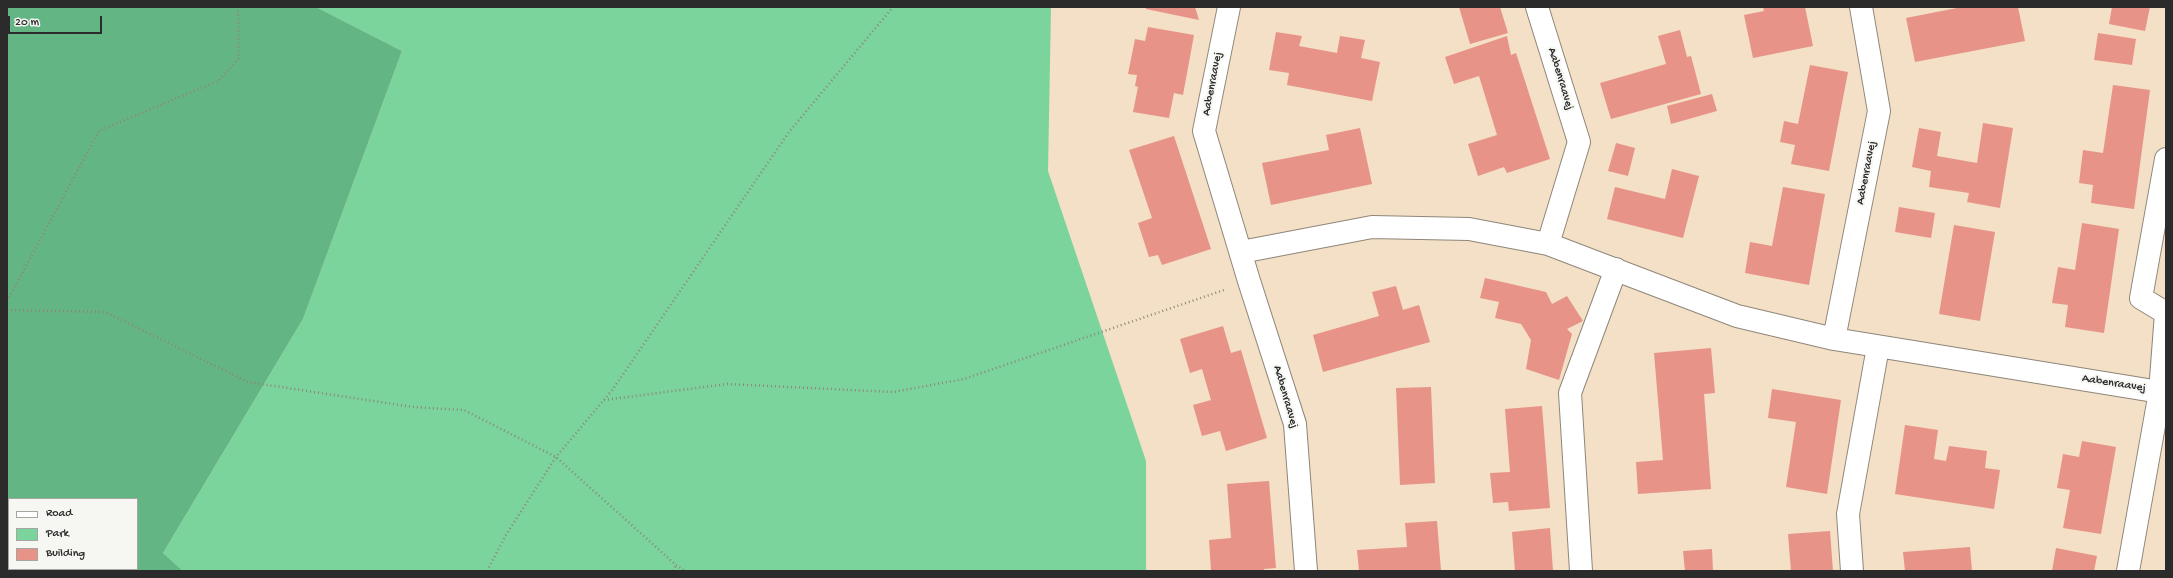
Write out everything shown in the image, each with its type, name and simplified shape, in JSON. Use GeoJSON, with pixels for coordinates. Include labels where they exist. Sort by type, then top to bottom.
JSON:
{"type":"FeatureCollection","features":[{"type":"Feature","properties":{"kind":"street","name":"Aabenraavej"},"geometry":{"type":"LineString","coordinates":[[1228,7],[1204,131],[1249,281],[1295,424],[1306,571]]}},
{"type":"Feature","properties":{"kind":"street","name":"Aabenraavej"},"geometry":{"type":"LineString","coordinates":[[1537,7],[1579,142],[1548,244]]}},
{"type":"Feature","properties":{"kind":"street","name":"Aabenraavej"},"geometry":{"type":"LineString","coordinates":[[1834,339],[1879,111],[1861,7]]}},
{"type":"Feature","properties":{"kind":"street","name":"Aabenraavej"},"geometry":{"type":"LineString","coordinates":[[2128,571],[2160,392],[2166,313],[2141,298],[2166,159]]}},
{"type":"Feature","properties":{"kind":"street","name":"Aabenraavej"},"geometry":{"type":"LineString","coordinates":[[1241,252],[1372,226],[1469,229],[1548,244],[1738,316],[1834,339],[2160,392]]}},
{"type":"Feature","properties":{"kind":"street"},"geometry":{"type":"LineString","coordinates":[[1581,571],[1570,393],[1616,269]]}},
{"type":"Feature","properties":{"kind":"street"},"geometry":{"type":"LineString","coordinates":[[1852,571],[1848,514],[1878,347]]}},
{"type":"Feature","properties":{"kind":"path"},"geometry":{"type":"LineString","coordinates":[[7,301],[99,131],[218,81],[239,58],[238,7]]}},
{"type":"Feature","properties":{"kind":"path"},"geometry":{"type":"LineString","coordinates":[[487,571],[506,535],[556,457],[604,400],[789,132],[893,7]]}},
{"type":"Feature","properties":{"kind":"path"},"geometry":{"type":"LineString","coordinates":[[604,400],[727,384],[893,392],[964,379],[1249,281]]}},
{"type":"Feature","properties":{"kind":"path"},"geometry":{"type":"LineString","coordinates":[[7,310],[105,312],[248,382],[413,407],[464,410],[556,457],[676,565],[685,571]]}},
{"type":"Feature","properties":{"kind":"path"},"geometry":{"type":"LineString","coordinates":[[673,571],[676,565]]}},
{"type":"Feature","properties":{"kind":"green space"},"geometry":{"type":"Polygon","coordinates":[[[7,7],[316,7],[402,51],[303,319],[163,553],[183,571],[7,571],[7,7]]]}},
{"type":"Feature","properties":{"kind":"green space"},"geometry":{"type":"Polygon","coordinates":[[[316,7],[1051,7],[1048,171],[1146,461],[1146,571],[183,571],[163,553],[303,319],[402,51],[316,7]]]}},
{"type":"Feature","properties":{"kind":"building"},"geometry":{"type":"Polygon","coordinates":[[[1146,7],[1195,7],[1199,20],[1146,9],[1146,7]]]}},
{"type":"Feature","properties":{"kind":"building"},"geometry":{"type":"Polygon","coordinates":[[[1459,7],[1500,7],[1508,33],[1470,44],[1459,7]]]}},
{"type":"Feature","properties":{"kind":"building"},"geometry":{"type":"Polygon","coordinates":[[[1763,7],[1805,7],[1813,46],[1753,58],[1744,15],[1764,11],[1763,7]]]}},
{"type":"Feature","properties":{"kind":"building"},"geometry":{"type":"Polygon","coordinates":[[[1962,7],[2018,7],[2025,41],[1915,62],[1906,18],[1962,7]]]}},
{"type":"Feature","properties":{"kind":"building"},"geometry":{"type":"Polygon","coordinates":[[[2112,7],[2150,7],[2145,31],[2109,24],[2112,7]]]}},
{"type":"Feature","properties":{"kind":"building"},"geometry":{"type":"Polygon","coordinates":[[[1148,27],[1194,35],[1183,95],[1174,93],[1169,118],[1133,112],[1138,87],[1135,86],[1137,75],[1128,74],[1135,39],[1145,41],[1148,27]]]}},
{"type":"Feature","properties":{"kind":"building"},"geometry":{"type":"Polygon","coordinates":[[[1680,30],[1687,57],[1691,56],[1701,94],[1611,119],[1600,83],[1666,64],[1658,36],[1680,30]]]}},
{"type":"Feature","properties":{"kind":"building"},"geometry":{"type":"Polygon","coordinates":[[[1276,32],[1302,36],[1299,46],[1337,53],[1340,36],[1365,40],[1361,58],[1380,62],[1372,101],[1287,85],[1289,73],[1269,70],[1276,32]]]}},
{"type":"Feature","properties":{"kind":"building"},"geometry":{"type":"Polygon","coordinates":[[[2098,33],[2136,39],[2132,65],[2094,60],[2098,33]]]}},
{"type":"Feature","properties":{"kind":"building"},"geometry":{"type":"Polygon","coordinates":[[[1507,36],[1511,55],[1516,53],[1550,159],[1507,173],[1504,167],[1478,176],[1468,144],[1497,135],[1479,76],[1454,84],[1445,57],[1507,36]]]}},
{"type":"Feature","properties":{"kind":"building"},"geometry":{"type":"Polygon","coordinates":[[[1810,65],[1848,72],[1829,171],[1791,164],[1795,145],[1780,142],[1784,121],[1798,124],[1810,65]]]}},
{"type":"Feature","properties":{"kind":"building"},"geometry":{"type":"Polygon","coordinates":[[[2113,85],[2150,90],[2134,209],[2091,203],[2093,185],[2079,183],[2083,150],[2103,153],[2113,85]]]}},
{"type":"Feature","properties":{"kind":"building"},"geometry":{"type":"Polygon","coordinates":[[[1712,94],[1717,111],[1671,124],[1667,106],[1712,94]]]}},
{"type":"Feature","properties":{"kind":"building"},"geometry":{"type":"Polygon","coordinates":[[[1983,123],[2013,128],[2000,208],[1967,202],[1969,193],[1929,187],[1931,171],[1912,167],[1919,128],[1941,132],[1937,156],[1977,163],[1983,123]]]}},
{"type":"Feature","properties":{"kind":"building"},"geometry":{"type":"Polygon","coordinates":[[[1360,128],[1372,184],[1271,205],[1262,163],[1329,150],[1326,135],[1360,128]]]}},
{"type":"Feature","properties":{"kind":"building"},"geometry":{"type":"Polygon","coordinates":[[[1174,136],[1211,249],[1162,265],[1158,255],[1149,257],[1138,223],[1152,218],[1129,150],[1174,136]]]}},
{"type":"Feature","properties":{"kind":"building"},"geometry":{"type":"Polygon","coordinates":[[[1616,143],[1635,148],[1628,176],[1608,171],[1616,143]]]}},
{"type":"Feature","properties":{"kind":"building"},"geometry":{"type":"Polygon","coordinates":[[[1672,169],[1699,176],[1683,238],[1607,219],[1615,187],[1665,199],[1672,169]]]}},
{"type":"Feature","properties":{"kind":"building"},"geometry":{"type":"Polygon","coordinates":[[[1783,187],[1825,194],[1809,285],[1745,273],[1750,242],[1772,246],[1783,187]]]}},
{"type":"Feature","properties":{"kind":"building"},"geometry":{"type":"Polygon","coordinates":[[[1899,207],[1935,213],[1931,238],[1895,232],[1899,207]]]}},
{"type":"Feature","properties":{"kind":"building"},"geometry":{"type":"Polygon","coordinates":[[[2082,223],[2119,229],[2104,333],[2065,327],[2068,305],[2052,303],[2058,267],[2075,270],[2082,223]]]}},
{"type":"Feature","properties":{"kind":"building"},"geometry":{"type":"Polygon","coordinates":[[[1954,225],[1995,232],[1980,321],[1939,314],[1954,225]]]}},
{"type":"Feature","properties":{"kind":"building"},"geometry":{"type":"Polygon","coordinates":[[[1485,278],[1546,292],[1552,304],[1567,296],[1583,321],[1567,329],[1572,334],[1559,380],[1526,369],[1531,340],[1521,324],[1495,318],[1499,302],[1480,298],[1485,278]]]}},
{"type":"Feature","properties":{"kind":"building"},"geometry":{"type":"Polygon","coordinates":[[[1396,286],[1403,310],[1419,305],[1430,342],[1323,372],[1313,335],[1379,316],[1372,292],[1396,286]]]}},
{"type":"Feature","properties":{"kind":"building"},"geometry":{"type":"Polygon","coordinates":[[[1223,326],[1231,353],[1241,350],[1267,438],[1226,451],[1220,431],[1202,436],[1193,405],[1211,400],[1202,369],[1190,373],[1180,339],[1223,326]]]}},
{"type":"Feature","properties":{"kind":"building"},"geometry":{"type":"Polygon","coordinates":[[[1711,348],[1715,393],[1704,394],[1711,489],[1638,494],[1636,462],[1663,460],[1654,353],[1711,348]]]}},
{"type":"Feature","properties":{"kind":"building"},"geometry":{"type":"Polygon","coordinates":[[[1431,387],[1435,483],[1400,485],[1396,388],[1431,387]]]}},
{"type":"Feature","properties":{"kind":"building"},"geometry":{"type":"Polygon","coordinates":[[[1772,389],[1841,400],[1827,494],[1786,487],[1796,422],[1768,418],[1772,389]]]}},
{"type":"Feature","properties":{"kind":"building"},"geometry":{"type":"Polygon","coordinates":[[[1542,406],[1550,508],[1509,511],[1508,502],[1493,503],[1490,473],[1510,472],[1505,409],[1542,406]]]}},
{"type":"Feature","properties":{"kind":"building"},"geometry":{"type":"Polygon","coordinates":[[[1905,425],[1938,430],[1934,459],[1946,461],[1949,446],[1987,451],[1985,468],[2000,470],[1994,509],[1895,494],[1905,425]]]}},
{"type":"Feature","properties":{"kind":"building"},"geometry":{"type":"Polygon","coordinates":[[[2082,441],[2116,447],[2101,534],[2063,528],[2070,490],[2057,488],[2063,454],[2079,457],[2082,441]]]}},
{"type":"Feature","properties":{"kind":"building"},"geometry":{"type":"Polygon","coordinates":[[[1269,481],[1276,568],[1264,569],[1264,571],[1211,571],[1209,540],[1231,538],[1227,484],[1269,481]]]}},
{"type":"Feature","properties":{"kind":"building"},"geometry":{"type":"Polygon","coordinates":[[[1437,521],[1441,571],[1359,571],[1357,550],[1407,547],[1405,523],[1437,521]]]}},
{"type":"Feature","properties":{"kind":"building"},"geometry":{"type":"Polygon","coordinates":[[[1550,528],[1553,571],[1515,571],[1512,532],[1550,528]]]}},
{"type":"Feature","properties":{"kind":"building"},"geometry":{"type":"Polygon","coordinates":[[[1830,531],[1833,571],[1791,571],[1788,534],[1830,531]]]}},
{"type":"Feature","properties":{"kind":"building"},"geometry":{"type":"Polygon","coordinates":[[[1970,547],[1972,571],[1905,571],[1903,552],[1970,547]]]}},
{"type":"Feature","properties":{"kind":"building"},"geometry":{"type":"Polygon","coordinates":[[[2056,548],[2097,556],[2094,571],[2052,571],[2056,548]]]}},
{"type":"Feature","properties":{"kind":"building"},"geometry":{"type":"Polygon","coordinates":[[[1712,549],[1713,571],[1685,571],[1683,551],[1712,549]]]}}]}
